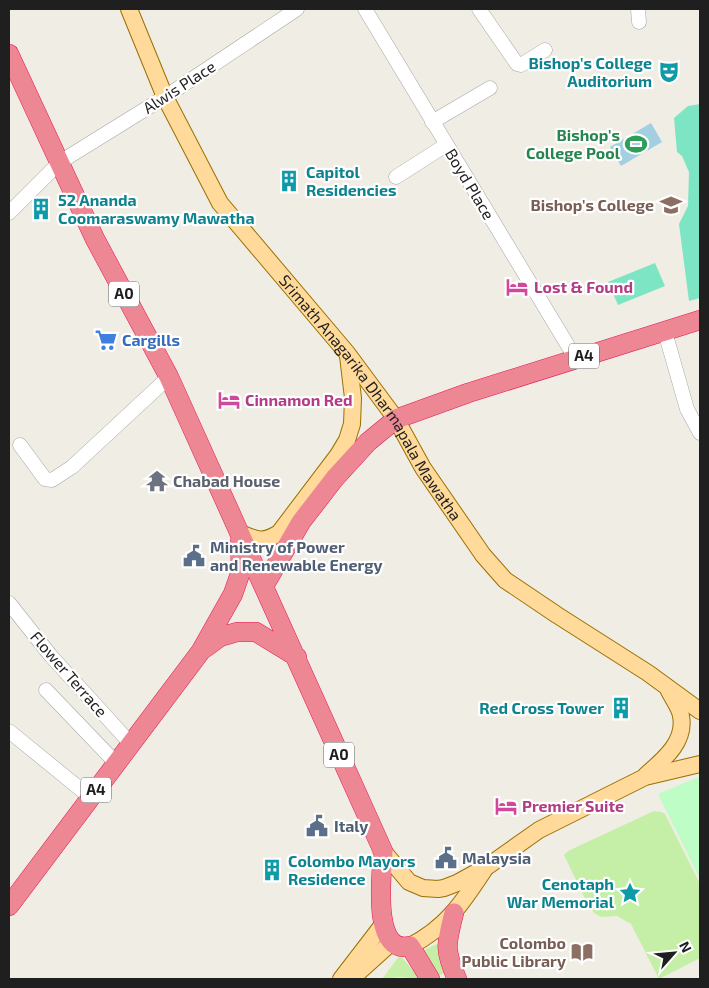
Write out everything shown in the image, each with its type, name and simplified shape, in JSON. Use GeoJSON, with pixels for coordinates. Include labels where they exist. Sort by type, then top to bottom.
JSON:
{"type":"FeatureCollection","features":[{"type":"Feature","properties":{"kind":"highway","name":"A0"},"geometry":{"type":"LineString","coordinates":[[11,64],[60,162],[95,239],[170,378],[383,851],[382,912],[384,923],[400,945],[430,979]]}},
{"type":"Feature","properties":{"kind":"highway","name":"A4"},"geometry":{"type":"LineString","coordinates":[[264,586],[301,522],[335,478],[368,442],[396,420],[468,393],[700,320]]}},
{"type":"Feature","properties":{"kind":"highway","name":"A4"},"geometry":{"type":"LineString","coordinates":[[11,897],[202,651],[231,598],[241,571],[240,533]]}},
{"type":"Feature","properties":{"kind":"highway","name":"A4"},"geometry":{"type":"LineString","coordinates":[[202,651],[220,637],[237,632],[256,632],[297,657]]}},
{"type":"Feature","properties":{"kind":"highway"},"geometry":{"type":"LineString","coordinates":[[454,913],[447,940],[448,958],[457,979]]}},
{"type":"Feature","properties":{"kind":"main road","name":"Srimath Anagarika Dharmapala Mawatha"},"geometry":{"type":"LineString","coordinates":[[130,9],[165,97],[220,203],[347,353],[396,420],[424,468],[483,555],[505,580],[648,673],[700,711]]}},
{"type":"Feature","properties":{"kind":"main road"},"geometry":{"type":"LineString","coordinates":[[240,533],[266,540],[280,533],[347,440],[352,424],[353,398],[347,353]]}},
{"type":"Feature","properties":{"kind":"main road"},"geometry":{"type":"LineString","coordinates":[[645,777],[667,756],[679,739],[682,725],[681,714],[666,687]]}},
{"type":"Feature","properties":{"kind":"main road"},"geometry":{"type":"LineString","coordinates":[[383,851],[409,882],[423,888],[432,889],[450,886],[488,866],[539,830],[645,777],[700,764]]}},
{"type":"Feature","properties":{"kind":"main road"},"geometry":{"type":"LineString","coordinates":[[351,979],[400,945],[426,938],[454,913],[488,866]]}},
{"type":"Feature","properties":{"kind":"main road"},"geometry":{"type":"LineString","coordinates":[[341,979],[384,923]]}},
{"type":"Feature","properties":{"kind":"main road"},"geometry":{"type":"LineString","coordinates":[[369,979],[400,945]]}},
{"type":"Feature","properties":{"kind":"street","name":"Alwis Place"},"geometry":{"type":"LineString","coordinates":[[9,213],[60,162],[165,97],[296,9]]}},
{"type":"Feature","properties":{"kind":"street","name":"Boyd Place"},"geometry":{"type":"LineString","coordinates":[[365,9],[576,359]]}},
{"type":"Feature","properties":{"kind":"street"},"geometry":{"type":"LineString","coordinates":[[479,9],[517,64],[521,65],[545,50]]}},
{"type":"Feature","properties":{"kind":"street"},"geometry":{"type":"LineString","coordinates":[[432,122],[490,88]]}},
{"type":"Feature","properties":{"kind":"street"},"geometry":{"type":"LineString","coordinates":[[396,176],[446,145]]}},
{"type":"Feature","properties":{"kind":"street"},"geometry":{"type":"LineString","coordinates":[[664,332],[687,409],[700,433]]}},
{"type":"Feature","properties":{"kind":"street"},"geometry":{"type":"LineString","coordinates":[[20,445],[45,479],[52,480],[72,467],[170,378]]}},
{"type":"Feature","properties":{"kind":"street","name":"Flower Terrace"},"geometry":{"type":"LineString","coordinates":[[9,603],[51,656],[131,744]]}},
{"type":"Feature","properties":{"kind":"street"},"geometry":{"type":"LineString","coordinates":[[46,690],[116,763]]}},
{"type":"Feature","properties":{"kind":"street"},"geometry":{"type":"LineString","coordinates":[[9,731],[90,797]]}},
{"type":"Feature","properties":{"kind":"green space"},"geometry":{"type":"Polygon","coordinates":[[[700,104],[700,298],[689,301],[679,224],[688,206],[689,172],[682,156],[677,152],[674,118],[688,106],[700,104]]]}},
{"type":"Feature","properties":{"kind":"green space"},"geometry":{"type":"Polygon","coordinates":[[[655,263],[665,286],[618,305],[608,282],[655,263]]]}},
{"type":"Feature","properties":{"kind":"green space"},"geometry":{"type":"Polygon","coordinates":[[[700,778],[700,879],[658,794],[700,778]]]}},
{"type":"Feature","properties":{"kind":"green space"},"geometry":{"type":"Polygon","coordinates":[[[654,811],[665,814],[700,884],[700,958],[659,979],[631,924],[617,916],[601,917],[594,913],[587,903],[564,855],[568,851],[654,811]]]}},
{"type":"Feature","properties":{"kind":"green space"},"geometry":{"type":"Polygon","coordinates":[[[439,943],[444,973],[438,976],[432,965],[420,952],[439,943]]]}},
{"type":"Feature","properties":{"kind":"green space"},"geometry":{"type":"Polygon","coordinates":[[[400,955],[420,979],[400,977],[382,979],[400,955]]]}},
{"type":"Feature","properties":{"kind":"water","name":"Bishop's College Pool"},"geometry":{"type":"Polygon","coordinates":[[[651,123],[662,142],[621,166],[610,147],[651,123]]]}},
{"type":"Feature","properties":{"kind":"place","name":"Bishop's College Auditorium"},"geometry":{"type":"Point","coordinates":[669,72]}},
{"type":"Feature","properties":{"kind":"place","name":"Bishop's College Pool"},"geometry":{"type":"Point","coordinates":[636,144]}},
{"type":"Feature","properties":{"kind":"place","name":"Capitol Residencies"},"geometry":{"type":"Point","coordinates":[289,181]}},
{"type":"Feature","properties":{"kind":"place","name":"Bishop's College"},"geometry":{"type":"Point","coordinates":[671,205]}},
{"type":"Feature","properties":{"kind":"place","name":"52 Ananda Coomaraswamy Mawatha"},"geometry":{"type":"Point","coordinates":[41,209]}},
{"type":"Feature","properties":{"kind":"place","name":"Lost & Found"},"geometry":{"type":"Point","coordinates":[517,287]}},
{"type":"Feature","properties":{"kind":"place","name":"Cargills"},"geometry":{"type":"Point","coordinates":[106,340]}},
{"type":"Feature","properties":{"kind":"place","name":"Cinnamon Red"},"geometry":{"type":"Point","coordinates":[229,400]}},
{"type":"Feature","properties":{"kind":"place","name":"Chabad House"},"geometry":{"type":"Point","coordinates":[157,481]}},
{"type":"Feature","properties":{"kind":"place","name":"Ministry of Power and Renewable Energy"},"geometry":{"type":"Point","coordinates":[194,556]}},
{"type":"Feature","properties":{"kind":"place","name":"Red Cross Tower"},"geometry":{"type":"Point","coordinates":[621,708]}},
{"type":"Feature","properties":{"kind":"place","name":"Premier Suite"},"geometry":{"type":"Point","coordinates":[506,806]}},
{"type":"Feature","properties":{"kind":"place","name":"Italy"},"geometry":{"type":"Point","coordinates":[317,826]}},
{"type":"Feature","properties":{"kind":"place","name":"Malaysia"},"geometry":{"type":"Point","coordinates":[446,858]}},
{"type":"Feature","properties":{"kind":"place","name":"Colombo Mayors Residence"},"geometry":{"type":"Point","coordinates":[272,870]}},
{"type":"Feature","properties":{"kind":"place","name":"Cenotaph War Memorial"},"geometry":{"type":"Point","coordinates":[630,893]}},
{"type":"Feature","properties":{"kind":"place","name":"Colombo Public Library"},"geometry":{"type":"Point","coordinates":[582,952]}}]}
